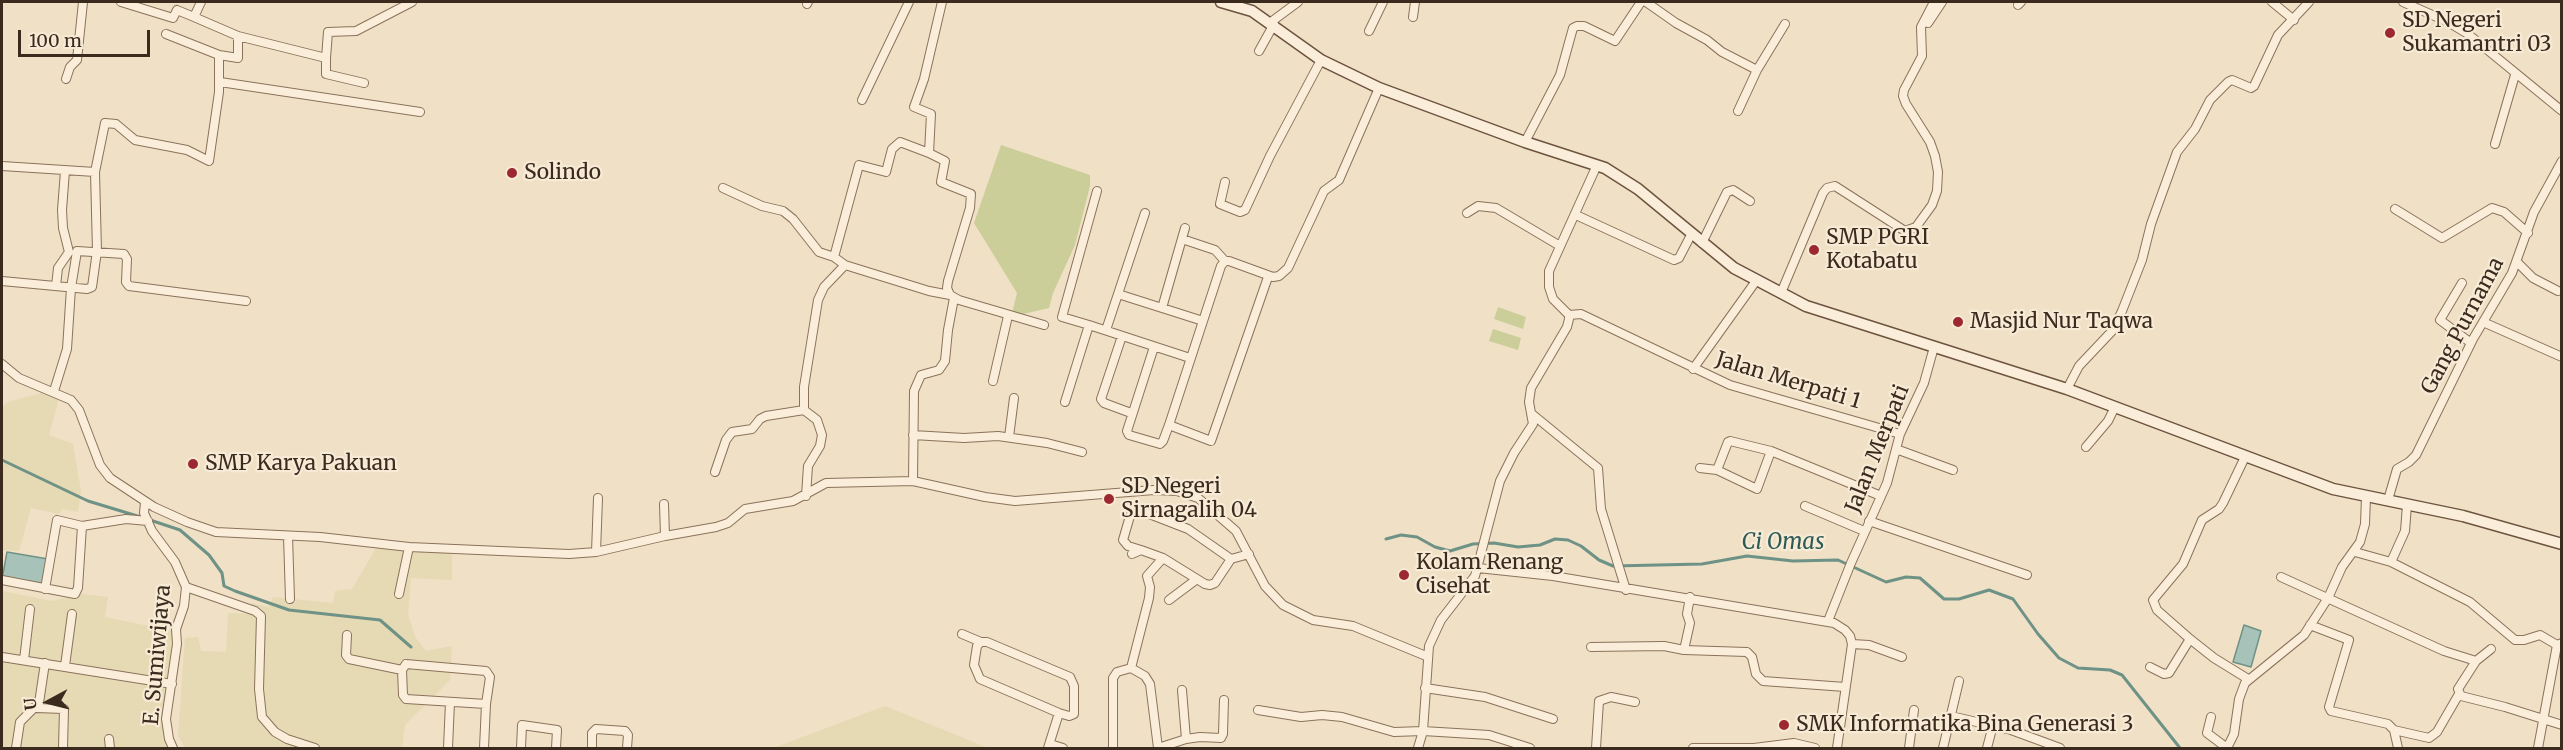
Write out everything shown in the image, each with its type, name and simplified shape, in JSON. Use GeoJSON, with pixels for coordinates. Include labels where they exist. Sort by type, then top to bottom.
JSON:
{"type":"FeatureCollection","features":[{"type":"Feature","properties":{"kind":"main road"},"geometry":{"type":"LineString","coordinates":[[1221,2],[1252,10],[1321,60],[1379,88],[1525,142],[1597,165],[1638,189],[1734,268],[1822,312],[2067,389],[2333,489],[2463,516],[2562,544]]}},
{"type":"Feature","properties":{"kind":"street"},"geometry":{"type":"LineString","coordinates":[[66,79],[70,67],[77,60],[83,2]]}},
{"type":"Feature","properties":{"kind":"street"},"geometry":{"type":"LineString","coordinates":[[121,2],[173,18],[177,10],[238,36],[326,58]]}},
{"type":"Feature","properties":{"kind":"street"},"geometry":{"type":"LineString","coordinates":[[194,17],[201,2]]}},
{"type":"Feature","properties":{"kind":"street"},"geometry":{"type":"LineString","coordinates":[[364,83],[326,74],[328,32],[356,31],[412,2]]}},
{"type":"Feature","properties":{"kind":"street"},"geometry":{"type":"LineString","coordinates":[[862,100],[909,2]]}},
{"type":"Feature","properties":{"kind":"street"},"geometry":{"type":"LineString","coordinates":[[929,153],[931,114],[914,107],[924,79],[942,2]]}},
{"type":"Feature","properties":{"kind":"street"},"geometry":{"type":"LineString","coordinates":[[1259,51],[1272,23],[1298,2]]}},
{"type":"Feature","properties":{"kind":"street"},"geometry":{"type":"LineString","coordinates":[[1370,31],[1383,2]]}},
{"type":"Feature","properties":{"kind":"street"},"geometry":{"type":"LineString","coordinates":[[1413,17],[1415,2]]}},
{"type":"Feature","properties":{"kind":"street"},"geometry":{"type":"LineString","coordinates":[[1525,142],[1557,80],[1573,28],[1584,26],[1616,41],[1641,2]]}},
{"type":"Feature","properties":{"kind":"street"},"geometry":{"type":"LineString","coordinates":[[1646,2],[1722,52],[1757,70]]}},
{"type":"Feature","properties":{"kind":"street"},"geometry":{"type":"LineString","coordinates":[[1780,293],[1827,188],[1835,186],[1905,231],[1916,227],[1932,205],[1938,181],[1935,156],[1930,142],[1906,104],[1904,90],[1922,56],[1920,27],[1934,2]]}},
{"type":"Feature","properties":{"kind":"street"},"geometry":{"type":"LineString","coordinates":[[1928,23],[1942,2]]}},
{"type":"Feature","properties":{"kind":"street"},"geometry":{"type":"LineString","coordinates":[[2272,2],[2294,20]]}},
{"type":"Feature","properties":{"kind":"street"},"geometry":{"type":"LineString","coordinates":[[2067,389],[2079,366],[2113,330],[2122,311],[2142,260],[2151,224],[2177,152],[2194,129],[2210,100],[2228,82],[2232,80],[2251,88],[2254,86],[2278,35],[2309,2]]}},
{"type":"Feature","properties":{"kind":"street"},"geometry":{"type":"LineString","coordinates":[[2403,2],[2458,28],[2562,111]]}},
{"type":"Feature","properties":{"kind":"street"},"geometry":{"type":"LineString","coordinates":[[1738,111],[1757,70],[1785,24]]}},
{"type":"Feature","properties":{"kind":"street"},"geometry":{"type":"LineString","coordinates":[[166,34],[219,54],[238,58],[238,36]]}},
{"type":"Feature","properties":{"kind":"street"},"geometry":{"type":"LineString","coordinates":[[2,281],[87,290],[92,287],[97,251],[95,172],[106,122],[116,124],[135,140],[187,150],[209,161],[220,82],[219,54]]}},
{"type":"Feature","properties":{"kind":"street"},"geometry":{"type":"LineString","coordinates":[[1225,182],[1220,204],[1240,212],[1245,210],[1270,156],[1321,60]]}},
{"type":"Feature","properties":{"kind":"street"},"geometry":{"type":"LineString","coordinates":[[2495,144],[2515,75]]}},
{"type":"Feature","properties":{"kind":"street"},"geometry":{"type":"LineString","coordinates":[[220,82],[420,112]]}},
{"type":"Feature","properties":{"kind":"street"},"geometry":{"type":"LineString","coordinates":[[1182,239],[1215,250],[1225,261],[1268,277],[1279,276],[1292,262],[1324,191],[1339,180],[1379,88]]}},
{"type":"Feature","properties":{"kind":"street"},"geometry":{"type":"LineString","coordinates":[[834,257],[859,165],[886,172],[892,148],[900,142],[945,161],[940,182],[971,194],[970,208],[948,281],[947,288],[952,296],[945,361],[936,371],[921,375],[914,391],[913,481]]}},
{"type":"Feature","properties":{"kind":"street","name":"Gang Purnama"},"geometry":{"type":"LineString","coordinates":[[2388,500],[2397,469],[2416,455],[2471,343],[2518,262],[2536,208],[2562,161]]}},
{"type":"Feature","properties":{"kind":"street"},"geometry":{"type":"LineString","coordinates":[[1418,748],[1423,731],[1426,656],[1436,628],[1470,583],[1478,568],[1500,481],[1514,453],[1533,424],[1529,402],[1531,388],[1567,327],[1569,315],[1556,303],[1549,286],[1550,271],[1597,165]]}},
{"type":"Feature","properties":{"kind":"street"},"geometry":{"type":"LineString","coordinates":[[2,166],[95,172]]}},
{"type":"Feature","properties":{"kind":"street"},"geometry":{"type":"LineString","coordinates":[[56,286],[58,268],[69,252],[63,228],[62,210],[65,171]]}},
{"type":"Feature","properties":{"kind":"street"},"geometry":{"type":"LineString","coordinates":[[723,188],[762,206],[783,211],[819,252],[834,257],[845,265],[1044,325]]}},
{"type":"Feature","properties":{"kind":"street"},"geometry":{"type":"LineString","coordinates":[[1702,243],[1727,192],[1733,190],[1750,201]]}},
{"type":"Feature","properties":{"kind":"street"},"geometry":{"type":"LineString","coordinates":[[1097,191],[1062,317],[1190,358]]}},
{"type":"Feature","properties":{"kind":"street"},"geometry":{"type":"LineString","coordinates":[[1467,213],[1478,206],[1496,208],[1560,246]]}},
{"type":"Feature","properties":{"kind":"street"},"geometry":{"type":"LineString","coordinates":[[2395,209],[2442,238],[2492,208],[2504,212],[2528,233]]}},
{"type":"Feature","properties":{"kind":"street"},"geometry":{"type":"LineString","coordinates":[[1106,330],[1145,213]]}},
{"type":"Feature","properties":{"kind":"street"},"geometry":{"type":"LineString","coordinates":[[1576,216],[1674,260],[1679,258],[1692,233]]}},
{"type":"Feature","properties":{"kind":"street"},"geometry":{"type":"LineString","coordinates":[[1162,308],[1185,228]]}},
{"type":"Feature","properties":{"kind":"street"},"geometry":{"type":"LineString","coordinates":[[54,392],[67,349],[71,288],[76,253],[81,250],[126,256],[126,282],[129,286],[246,301]]}},
{"type":"Feature","properties":{"kind":"street"},"geometry":{"type":"LineString","coordinates":[[1154,347],[1131,413],[1128,434],[1157,444],[1163,441],[1169,425],[1221,266],[1225,261]]}},
{"type":"Feature","properties":{"kind":"street"},"geometry":{"type":"LineString","coordinates":[[2518,262],[2533,278],[2558,291]]}},
{"type":"Feature","properties":{"kind":"street"},"geometry":{"type":"LineString","coordinates":[[804,410],[804,387],[818,300],[824,287],[845,265]]}},
{"type":"Feature","properties":{"kind":"street"},"geometry":{"type":"LineString","coordinates":[[1169,425],[1210,441],[1268,277]]}},
{"type":"Feature","properties":{"kind":"street"},"geometry":{"type":"LineString","coordinates":[[1693,369],[1756,281]]}},
{"type":"Feature","properties":{"kind":"street"},"geometry":{"type":"LineString","coordinates":[[2463,282],[2440,320],[2471,343]]}},
{"type":"Feature","properties":{"kind":"street"},"geometry":{"type":"LineString","coordinates":[[1118,294],[1203,321]]}},
{"type":"Feature","properties":{"kind":"street","name":"Jalan Merpati 1"},"geometry":{"type":"LineString","coordinates":[[1569,315],[1581,314],[1693,369],[1740,388],[1900,434]]}},
{"type":"Feature","properties":{"kind":"street"},"geometry":{"type":"LineString","coordinates":[[993,381],[1008,316]]}},
{"type":"Feature","properties":{"kind":"street"},"geometry":{"type":"LineString","coordinates":[[2483,322],[2562,357]]}},
{"type":"Feature","properties":{"kind":"street"},"geometry":{"type":"LineString","coordinates":[[1065,402],[1089,324]]}},
{"type":"Feature","properties":{"kind":"street"},"geometry":{"type":"LineString","coordinates":[[1122,336],[1101,399],[1104,403],[1131,413]]}},
{"type":"Feature","properties":{"kind":"street","name":"Jalan Merpati"},"geometry":{"type":"LineString","coordinates":[[1828,621],[1864,531],[1892,470],[1900,434],[1924,383],[1934,347]]}},
{"type":"Feature","properties":{"kind":"street"},"geometry":{"type":"LineString","coordinates":[[2,364],[19,378],[66,396],[79,410],[103,470],[144,502],[187,522],[216,532],[320,537],[409,546],[551,554],[596,552],[716,527],[729,523],[745,508],[786,502],[806,496],[823,484],[913,481],[985,497],[1015,501],[1132,491],[1177,491],[1195,496],[1236,531],[1270,594],[1296,613],[1324,623],[1353,626],[1426,656]]}},
{"type":"Feature","properties":{"kind":"street"},"geometry":{"type":"LineString","coordinates":[[1009,437],[1014,398]]}},
{"type":"Feature","properties":{"kind":"street"},"geometry":{"type":"LineString","coordinates":[[2086,447],[2108,421],[2115,407]]}},
{"type":"Feature","properties":{"kind":"street"},"geometry":{"type":"LineString","coordinates":[[715,472],[726,440],[732,432],[752,429],[760,419],[770,415],[804,410],[817,420],[822,435],[820,446],[808,466],[806,496]]}},
{"type":"Feature","properties":{"kind":"street"},"geometry":{"type":"LineString","coordinates":[[1532,414],[1598,468],[1601,509],[1626,590]]}},
{"type":"Feature","properties":{"kind":"street"},"geometry":{"type":"LineString","coordinates":[[913,435],[964,438],[1009,437],[1082,452]]}},
{"type":"Feature","properties":{"kind":"street"},"geometry":{"type":"LineString","coordinates":[[1717,470],[1729,441],[1771,451],[1881,496]]}},
{"type":"Feature","properties":{"kind":"street"},"geometry":{"type":"LineString","coordinates":[[1896,449],[1953,470]]}},
{"type":"Feature","properties":{"kind":"street"},"geometry":{"type":"LineString","coordinates":[[1700,468],[1717,470],[1757,489],[1771,451]]}},
{"type":"Feature","properties":{"kind":"street"},"geometry":{"type":"LineString","coordinates":[[2245,457],[2223,503],[2219,509],[2202,520],[2183,564],[2153,600],[2157,610],[2190,639],[2214,658],[2248,679]]}},
{"type":"Feature","properties":{"kind":"street"},"geometry":{"type":"LineString","coordinates":[[2211,717],[2207,733],[2227,748],[2234,734],[2240,693],[2248,679],[2296,643],[2328,598],[2342,567],[2355,552],[2364,530],[2366,497]]}},
{"type":"Feature","properties":{"kind":"street"},"geometry":{"type":"LineString","coordinates":[[596,552],[598,498]]}},
{"type":"Feature","properties":{"kind":"street"},"geometry":{"type":"LineString","coordinates":[[45,589],[55,522],[60,520],[82,526],[146,518],[144,502]]}},
{"type":"Feature","properties":{"kind":"street"},"geometry":{"type":"LineString","coordinates":[[664,504],[665,536]]}},
{"type":"Feature","properties":{"kind":"street"},"geometry":{"type":"LineString","coordinates":[[2391,562],[2405,531],[2407,505]]}},
{"type":"Feature","properties":{"kind":"street"},"geometry":{"type":"LineString","coordinates":[[1805,506],[1864,531]]}},
{"type":"Feature","properties":{"kind":"street"},"geometry":{"type":"LineString","coordinates":[[1231,559],[1188,529],[1139,510],[1130,516],[1123,540],[1128,546],[1163,558],[1205,584],[1215,583],[1231,559],[1249,554]]}},
{"type":"Feature","properties":{"kind":"street","name":"E. Sumiwijaya"},"geometry":{"type":"LineString","coordinates":[[146,518],[152,531],[175,562],[186,587],[184,606],[176,629],[177,644],[166,718],[169,739],[173,748]]}},
{"type":"Feature","properties":{"kind":"street"},"geometry":{"type":"LineString","coordinates":[[1869,522],[2027,574]]}},
{"type":"Feature","properties":{"kind":"street"},"geometry":{"type":"LineString","coordinates":[[2,580],[72,595],[77,592],[82,526]]}},
{"type":"Feature","properties":{"kind":"street"},"geometry":{"type":"LineString","coordinates":[[288,536],[290,599]]}},
{"type":"Feature","properties":{"kind":"street"},"geometry":{"type":"LineString","coordinates":[[399,594],[409,546]]}},
{"type":"Feature","properties":{"kind":"street"},"geometry":{"type":"LineString","coordinates":[[1132,554],[1142,550]]}},
{"type":"Feature","properties":{"kind":"street"},"geometry":{"type":"LineString","coordinates":[[2355,552],[2391,562],[2470,602],[2512,638],[2524,640],[2540,635],[2559,644],[2538,748]]}},
{"type":"Feature","properties":{"kind":"street"},"geometry":{"type":"LineString","coordinates":[[1131,668],[1149,598],[1150,587],[1147,576],[1163,558]]}},
{"type":"Feature","properties":{"kind":"street"},"geometry":{"type":"LineString","coordinates":[[1478,568],[1553,576],[1626,590],[1690,597],[1828,621],[1845,630],[1852,644],[1837,748]]}},
{"type":"Feature","properties":{"kind":"street"},"geometry":{"type":"LineString","coordinates":[[2281,577],[2433,646],[2476,661]]}},
{"type":"Feature","properties":{"kind":"street"},"geometry":{"type":"LineString","coordinates":[[1169,600],[1197,579]]}},
{"type":"Feature","properties":{"kind":"street"},"geometry":{"type":"LineString","coordinates":[[186,587],[255,611],[261,616],[262,717],[275,732],[287,739],[315,748]]}},
{"type":"Feature","properties":{"kind":"street"},"geometry":{"type":"LineString","coordinates":[[1684,650],[1690,623],[1687,614],[1690,597]]}},
{"type":"Feature","properties":{"kind":"street"},"geometry":{"type":"LineString","coordinates":[[24,660],[30,609]]}},
{"type":"Feature","properties":{"kind":"street"},"geometry":{"type":"LineString","coordinates":[[65,666],[72,614]]}},
{"type":"Feature","properties":{"kind":"street"},"geometry":{"type":"LineString","coordinates":[[2310,625],[2349,640],[2330,710],[2388,724],[2394,730],[2424,738],[2433,736],[2443,724],[2459,694],[2458,689],[2476,661],[2491,649]]}},
{"type":"Feature","properties":{"kind":"street"},"geometry":{"type":"LineString","coordinates":[[962,634],[981,642],[987,642],[1070,677],[1074,686],[1075,712],[1069,716],[1059,713],[980,679],[974,665],[977,646],[981,642]]}},
{"type":"Feature","properties":{"kind":"street"},"geometry":{"type":"LineString","coordinates":[[347,635],[346,655],[349,660],[402,670]]}},
{"type":"Feature","properties":{"kind":"street"},"geometry":{"type":"LineString","coordinates":[[2150,667],[2166,675],[2190,639]]}},
{"type":"Feature","properties":{"kind":"street"},"geometry":{"type":"LineString","coordinates":[[1852,644],[1876,646],[1902,657]]}},
{"type":"Feature","properties":{"kind":"street"},"geometry":{"type":"LineString","coordinates":[[1591,647],[1664,646],[1684,650],[1747,652],[1752,657],[1756,674],[1763,681],[1845,687]]}},
{"type":"Feature","properties":{"kind":"street"},"geometry":{"type":"LineString","coordinates":[[2,657],[172,684]]}},
{"type":"Feature","properties":{"kind":"street"},"geometry":{"type":"LineString","coordinates":[[16,748],[23,716],[36,708],[39,703],[45,663]]}},
{"type":"Feature","properties":{"kind":"street"},"geometry":{"type":"LineString","coordinates":[[484,748],[490,677],[486,671],[410,663],[404,665],[402,670],[403,695],[406,699],[486,704]]}},
{"type":"Feature","properties":{"kind":"street"},"geometry":{"type":"LineString","coordinates":[[1113,748],[1113,678],[1118,672],[1131,668],[1145,676],[1150,684],[1158,748],[1186,739],[1222,737],[1224,699]]}},
{"type":"Feature","properties":{"kind":"street"},"geometry":{"type":"LineString","coordinates":[[1943,748],[1959,681]]}},
{"type":"Feature","properties":{"kind":"street"},"geometry":{"type":"LineString","coordinates":[[1425,688],[1485,697],[1553,719]]}},
{"type":"Feature","properties":{"kind":"street"},"geometry":{"type":"LineString","coordinates":[[1182,690],[1186,739]]}},
{"type":"Feature","properties":{"kind":"street"},"geometry":{"type":"LineString","coordinates":[[2459,694],[2562,725]]}},
{"type":"Feature","properties":{"kind":"street"},"geometry":{"type":"LineString","coordinates":[[1596,748],[1599,701],[1611,697],[1635,702]]}},
{"type":"Feature","properties":{"kind":"street"},"geometry":{"type":"LineString","coordinates":[[448,748],[450,702]]}},
{"type":"Feature","properties":{"kind":"street"},"geometry":{"type":"LineString","coordinates":[[36,708],[64,709],[63,748]]}},
{"type":"Feature","properties":{"kind":"street"},"geometry":{"type":"LineString","coordinates":[[1258,710],[1301,717],[1322,715],[1342,717],[1394,732],[1423,731],[1489,735],[1530,748]]}},
{"type":"Feature","properties":{"kind":"street"},"geometry":{"type":"LineString","coordinates":[[1909,748],[1914,710]]}},
{"type":"Feature","properties":{"kind":"street"},"geometry":{"type":"LineString","coordinates":[[1059,713],[1049,746],[1063,748]]}},
{"type":"Feature","properties":{"kind":"street"},"geometry":{"type":"LineString","coordinates":[[1951,716],[2032,736],[2060,748]]}},
{"type":"Feature","properties":{"kind":"street"},"geometry":{"type":"LineString","coordinates":[[521,748],[522,725],[557,730],[556,748]]}},
{"type":"Feature","properties":{"kind":"street"},"geometry":{"type":"LineString","coordinates":[[1987,748],[1993,725]]}},
{"type":"Feature","properties":{"kind":"street"},"geometry":{"type":"LineString","coordinates":[[592,748],[592,733],[596,729],[625,731],[628,735],[627,748]]}},
{"type":"Feature","properties":{"kind":"street"},"geometry":{"type":"LineString","coordinates":[[2394,730],[2398,748]]}},
{"type":"Feature","properties":{"kind":"street"},"geometry":{"type":"LineString","coordinates":[[109,739],[110,748]]}},
{"type":"Feature","properties":{"kind":"street"},"geometry":{"type":"LineString","coordinates":[[1692,748],[1754,748],[1794,743],[1815,748]]}},
{"type":"Feature","properties":{"kind":"shaded area"},"geometry":{"type":"Polygon","coordinates":[[[41,393],[59,398],[49,435],[73,444],[81,491],[78,512],[63,509],[59,514],[31,508],[19,551],[2,550],[2,407],[8,402],[41,393]]]}},
{"type":"Feature","properties":{"kind":"shaded area"},"geometry":{"type":"Polygon","coordinates":[[[376,548],[452,553],[452,580],[411,578],[408,615],[416,638],[426,651],[452,646],[450,680],[405,725],[402,748],[185,748],[178,736],[185,638],[198,637],[201,651],[226,652],[228,613],[251,614],[252,603],[269,607],[273,597],[333,603],[335,591],[352,589],[376,548]]]}},
{"type":"Feature","properties":{"kind":"shaded area"},"geometry":{"type":"Polygon","coordinates":[[[2,591],[52,601],[82,594],[108,597],[105,617],[173,631],[173,672],[166,708],[176,748],[2,748],[2,591]]]}},
{"type":"Feature","properties":{"kind":"shaded area"},"geometry":{"type":"Polygon","coordinates":[[[885,706],[988,748],[775,748],[776,747],[885,706]]]}},
{"type":"Feature","properties":{"kind":"green space"},"geometry":{"type":"Polygon","coordinates":[[[1001,145],[1090,175],[1090,186],[1075,245],[1053,293],[1049,308],[1011,317],[1017,293],[974,223],[1001,145]]]}},
{"type":"Feature","properties":{"kind":"green space"},"geometry":{"type":"Polygon","coordinates":[[[1498,307],[1526,317],[1523,329],[1494,319],[1498,307]]]}},
{"type":"Feature","properties":{"kind":"green space"},"geometry":{"type":"Polygon","coordinates":[[[1493,329],[1521,338],[1518,350],[1489,341],[1493,329]]]}},
{"type":"Feature","properties":{"kind":"water"},"geometry":{"type":"Polygon","coordinates":[[[7,552],[48,559],[43,586],[2,579],[7,552]]]}},
{"type":"Feature","properties":{"kind":"water"},"geometry":{"type":"Polygon","coordinates":[[[2244,625],[2261,631],[2251,667],[2233,662],[2244,625]]]}},
{"type":"Feature","properties":{"kind":"waterway"},"geometry":{"type":"LineString","coordinates":[[2,460],[88,501],[144,518]]}},
{"type":"Feature","properties":{"kind":"waterway"},"geometry":{"type":"LineString","coordinates":[[150,520],[180,530],[209,555],[222,573],[224,586],[289,610],[380,620],[411,647]]}},
{"type":"Feature","properties":{"kind":"waterway","name":"Ci Omas"},"geometry":{"type":"LineString","coordinates":[[1386,539],[1401,535],[1417,537],[1435,547],[1450,551],[1473,544],[1494,543],[1518,547],[1540,545],[1555,539],[1568,540],[1581,546],[1599,560],[1613,566],[1702,564],[1747,556],[1793,561],[1838,560],[1886,582],[1906,577],[1920,578],[1944,599],[1959,599],[1989,590],[2013,599],[2038,634],[2059,658],[2078,668],[2110,670],[2122,675],[2180,748]]}},
{"type":"Feature","properties":{"kind":"place","name":"SD Negeri Sukamantri 03"},"geometry":{"type":"Point","coordinates":[2390,33]}},
{"type":"Feature","properties":{"kind":"place","name":"Solindo"},"geometry":{"type":"Point","coordinates":[512,173]}},
{"type":"Feature","properties":{"kind":"place","name":"SMP PGRI Kotabatu"},"geometry":{"type":"Point","coordinates":[1814,250]}},
{"type":"Feature","properties":{"kind":"place","name":"Masjid Nur Taqwa"},"geometry":{"type":"Point","coordinates":[1958,322]}},
{"type":"Feature","properties":{"kind":"place","name":"SMP Karya Pakuan"},"geometry":{"type":"Point","coordinates":[193,464]}},
{"type":"Feature","properties":{"kind":"place","name":"SD Negeri Sirnagalih 04"},"geometry":{"type":"Point","coordinates":[1109,499]}},
{"type":"Feature","properties":{"kind":"place","name":"Kolam Renang Cisehat"},"geometry":{"type":"Point","coordinates":[1404,575]}},
{"type":"Feature","properties":{"kind":"place","name":"SMK Informatika Bina Generasi 3"},"geometry":{"type":"Point","coordinates":[1784,725]}}]}
